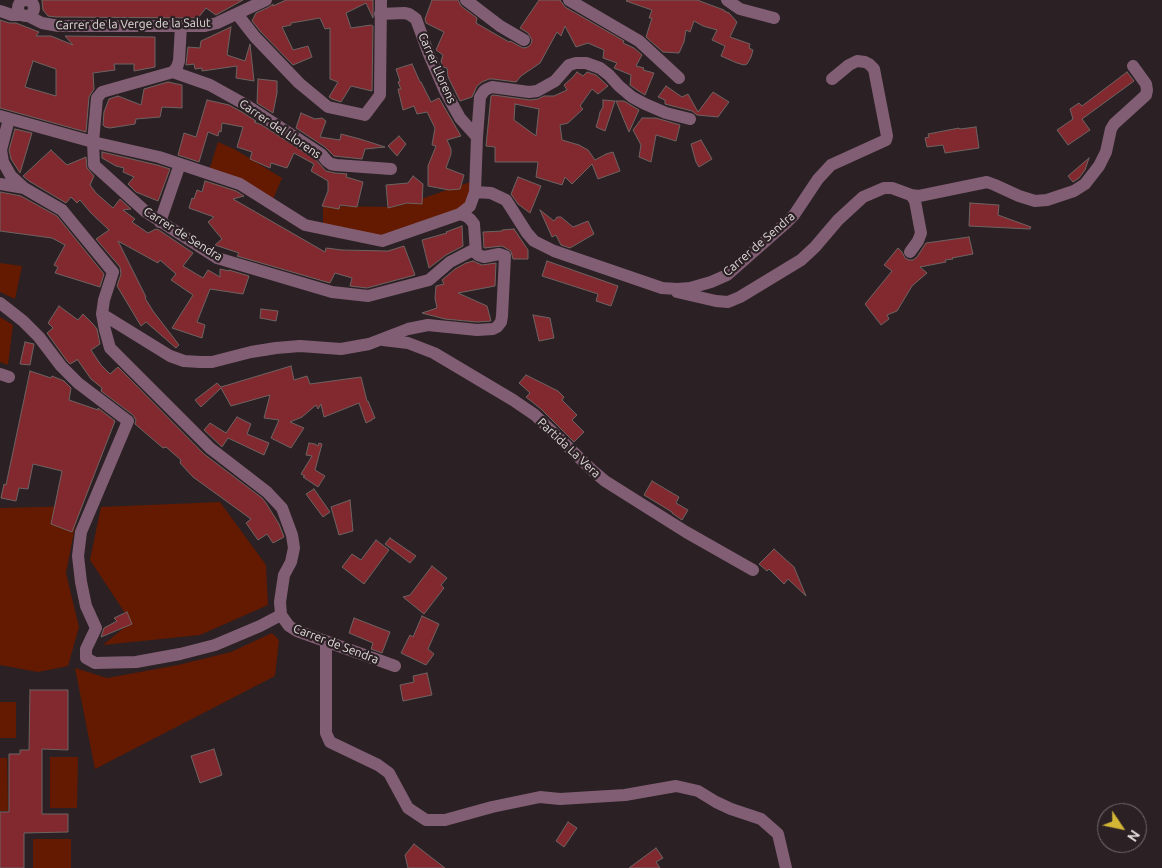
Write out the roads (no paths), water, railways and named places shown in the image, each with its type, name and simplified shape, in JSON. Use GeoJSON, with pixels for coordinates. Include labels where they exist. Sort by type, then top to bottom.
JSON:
{"type":"FeatureCollection","features":[{"type":"Feature","properties":{"kind":"street","name":"Carrer de la Verge de la Salut"},"geometry":{"type":"LineString","coordinates":[[0,4],[26,6],[42,24],[59,26],[205,26],[217,23],[266,0]]}},
{"type":"Feature","properties":{"kind":"street"},"geometry":{"type":"LineString","coordinates":[[237,14],[255,37],[328,108],[365,116],[380,96],[381,0]]}},
{"type":"Feature","properties":{"kind":"street"},"geometry":{"type":"LineString","coordinates":[[466,0],[500,26],[524,40]]}},
{"type":"Feature","properties":{"kind":"street"},"geometry":{"type":"LineString","coordinates":[[569,0],[640,41],[679,78]]}},
{"type":"Feature","properties":{"kind":"street"},"geometry":{"type":"LineString","coordinates":[[727,0],[740,9],[774,18]]}},
{"type":"Feature","properties":{"kind":"street","name":"Carrer de la Verge de la Salut"},"geometry":{"type":"LineString","coordinates":[[0,11],[12,15],[26,6]]}},
{"type":"Feature","properties":{"kind":"street","name":"Carrer Llorens"},"geometry":{"type":"LineString","coordinates":[[380,14],[404,13],[416,18],[444,91],[460,118],[477,137]]}},
{"type":"Feature","properties":{"kind":"street"},"geometry":{"type":"LineString","coordinates":[[93,142],[97,98],[102,92],[172,72],[177,67],[179,61],[181,26]]}},
{"type":"Feature","properties":{"kind":"street","name":"Carrer de Sendra"},"geometry":{"type":"LineString","coordinates":[[662,288],[690,288],[727,275],[794,215],[818,179],[831,165],[886,140],[887,136],[874,69],[870,64],[857,61],[832,78]]}},
{"type":"Feature","properties":{"kind":"street"},"geometry":{"type":"LineString","coordinates":[[24,188],[10,176],[3,162],[1,150],[5,118],[93,142],[159,157],[240,184],[305,225],[382,241],[460,214],[470,206],[475,192],[480,97],[484,91],[492,87],[528,92],[537,91],[555,81],[569,65],[586,63],[600,68],[609,74],[632,97],[645,104],[666,113],[690,119]]}},
{"type":"Feature","properties":{"kind":"street","name":"Carrer de Sendra"},"geometry":{"type":"LineString","coordinates":[[475,192],[491,193],[506,200],[534,241],[554,251],[662,288],[716,302],[728,302],[740,297],[801,260],[838,220],[863,197],[884,188],[892,188],[919,196],[987,182],[1035,202],[1062,196],[1080,188],[1099,166],[1106,152],[1111,128],[1146,95],[1146,84],[1133,66]]}},
{"type":"Feature","properties":{"kind":"street","name":"Carrer del Llorens"},"geometry":{"type":"LineString","coordinates":[[172,72],[210,85],[246,105],[321,154],[331,164],[391,169]]}},
{"type":"Feature","properties":{"kind":"street","name":"Carrer de Sendra"},"geometry":{"type":"LineString","coordinates":[[93,142],[94,165],[146,212],[217,258],[332,292],[368,296],[429,280],[450,262],[476,250]]}},
{"type":"Feature","properties":{"kind":"street"},"geometry":{"type":"LineString","coordinates":[[160,222],[180,164]]}},
{"type":"Feature","properties":{"kind":"street","name":"Carrer de Sendra"},"geometry":{"type":"LineString","coordinates":[[0,184],[24,188],[62,210],[112,272],[102,314],[110,348],[210,448],[267,492],[282,508],[292,535],[294,548],[291,562],[284,575],[280,602],[281,615],[289,626],[297,631],[395,666]]}},
{"type":"Feature","properties":{"kind":"street"},"geometry":{"type":"LineString","coordinates":[[910,252],[918,242],[921,233],[916,206],[911,195]]}},
{"type":"Feature","properties":{"kind":"street"},"geometry":{"type":"LineString","coordinates":[[102,314],[170,356],[184,361],[212,362],[251,352],[300,346],[341,349],[369,344],[408,329],[428,325],[487,330],[501,322],[504,256],[499,254],[480,257],[476,253],[474,224],[470,219],[460,214]]}},
{"type":"Feature","properties":{"kind":"street","name":"Carrer de Sendra"},"geometry":{"type":"LineString","coordinates":[[0,303],[23,321],[39,337],[60,366],[78,383],[128,421],[81,532],[78,556],[81,582],[86,606],[96,628],[86,649],[86,658],[95,663],[136,662],[180,654],[215,645],[281,615]]}},
{"type":"Feature","properties":{"kind":"street","name":"Partida La Vera"},"geometry":{"type":"LineString","coordinates":[[380,340],[408,343],[434,353],[513,400],[535,415],[605,481],[686,532],[753,570]]}},
{"type":"Feature","properties":{"kind":"street"},"geometry":{"type":"LineString","coordinates":[[326,641],[326,733],[330,742],[378,765],[389,773],[408,808],[426,820],[445,820],[540,797],[560,800],[625,795],[676,786],[698,791],[723,805],[761,819],[778,834],[786,868]]}}]}
